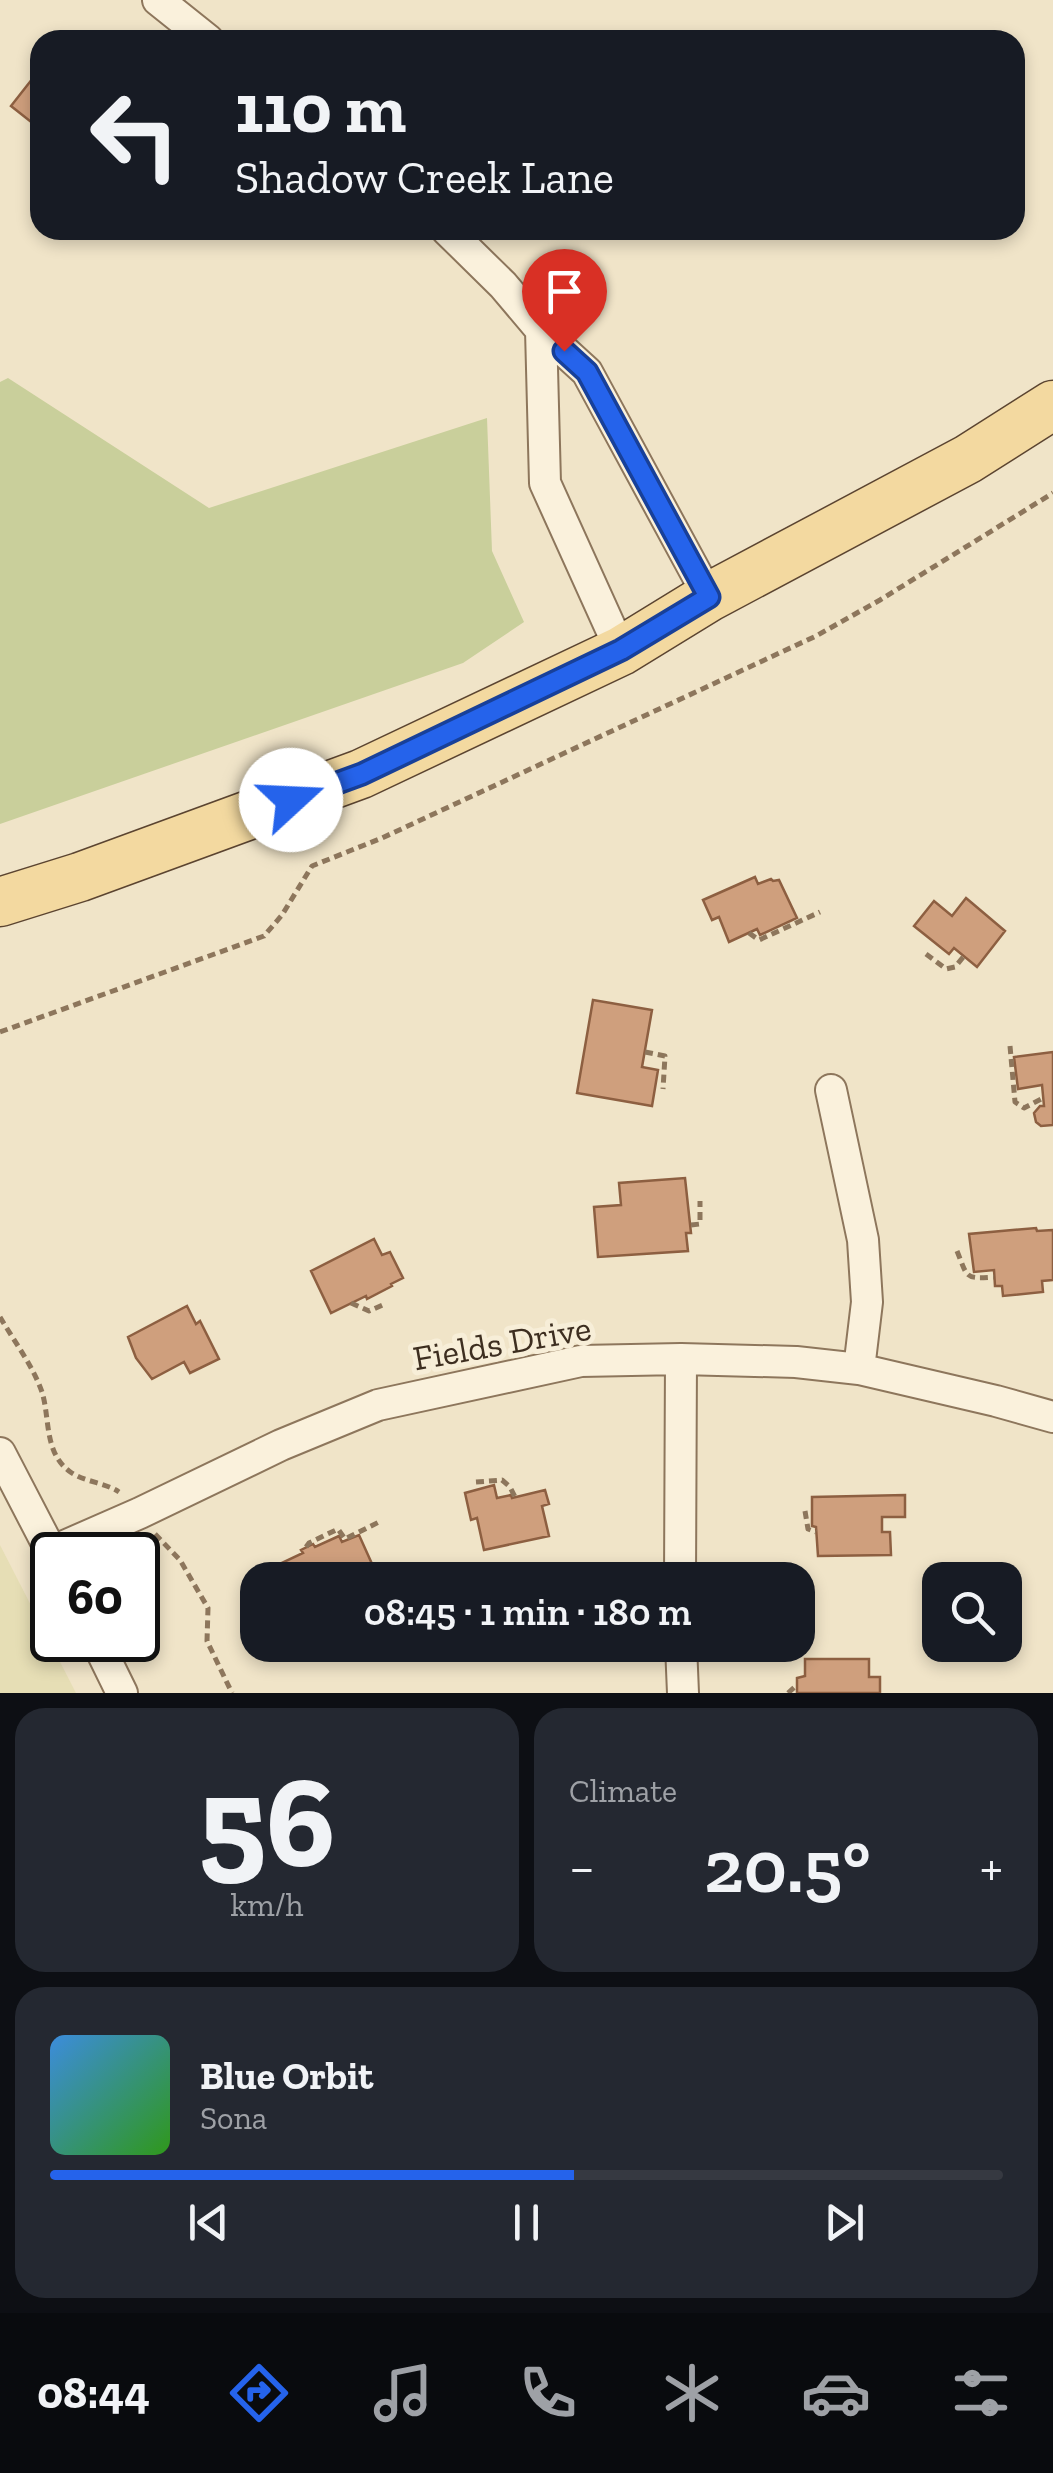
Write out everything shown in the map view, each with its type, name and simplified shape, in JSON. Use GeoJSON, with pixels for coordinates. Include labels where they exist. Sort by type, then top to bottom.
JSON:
{"type":"FeatureCollection","features":[{"type":"Feature","properties":{"kind":"main road"},"geometry":{"type":"LineString","coordinates":[[0,902],[80,878],[362,774],[621,650],[709,597],[968,459],[1053,406]]}},
{"type":"Feature","properties":{"kind":"street"},"geometry":{"type":"LineString","coordinates":[[158,0],[196,30]]}},
{"type":"Feature","properties":{"kind":"street"},"geometry":{"type":"LineString","coordinates":[[457,240],[541,330],[587,372],[709,597]]}},
{"type":"Feature","properties":{"kind":"street"},"geometry":{"type":"LineString","coordinates":[[541,330],[545,483],[621,650]]}},
{"type":"Feature","properties":{"kind":"street"},"geometry":{"type":"LineString","coordinates":[[831,1090],[863,1240],[866,1302],[858,1369]]}},
{"type":"Feature","properties":{"kind":"street"},"geometry":{"type":"LineString","coordinates":[[680,1562],[681,1359]]}},
{"type":"Feature","properties":{"kind":"street","name":"Fields Drive"},"geometry":{"type":"LineString","coordinates":[[98,1532],[281,1444],[378,1405],[581,1361],[796,1362],[858,1369],[1053,1417]]}},
{"type":"Feature","properties":{"kind":"street"},"geometry":{"type":"LineString","coordinates":[[0,1453],[41,1532]]}},
{"type":"Feature","properties":{"kind":"street"},"geometry":{"type":"LineString","coordinates":[[107,1662],[122,1693]]}},
{"type":"Feature","properties":{"kind":"street"},"geometry":{"type":"LineString","coordinates":[[682,1662],[684,1693]]}},
{"type":"Feature","properties":{"kind":"path"},"geometry":{"type":"LineString","coordinates":[[0,1032],[264,936],[312,866],[449,807],[816,636],[1053,494]]}},
{"type":"Feature","properties":{"kind":"path"},"geometry":{"type":"LineString","coordinates":[[749,933],[760,940],[820,912]]}},
{"type":"Feature","properties":{"kind":"path"},"geometry":{"type":"LineString","coordinates":[[926,954],[946,969],[955,967],[964,956]]}},
{"type":"Feature","properties":{"kind":"path"},"geometry":{"type":"LineString","coordinates":[[1010,1046],[1016,1102],[1024,1108],[1043,1098]]}},
{"type":"Feature","properties":{"kind":"path"},"geometry":{"type":"LineString","coordinates":[[645,1052],[666,1056],[663,1089]]}},
{"type":"Feature","properties":{"kind":"path"},"geometry":{"type":"LineString","coordinates":[[691,1224],[700,1224],[700,1201]]}},
{"type":"Feature","properties":{"kind":"path"},"geometry":{"type":"LineString","coordinates":[[956,1251],[968,1276],[994,1277]]}},
{"type":"Feature","properties":{"kind":"path"},"geometry":{"type":"LineString","coordinates":[[351,1303],[369,1310],[384,1304]]}},
{"type":"Feature","properties":{"kind":"path"},"geometry":{"type":"LineString","coordinates":[[476,1482],[502,1480],[515,1497]]}},
{"type":"Feature","properties":{"kind":"path"},"geometry":{"type":"LineString","coordinates":[[805,1511],[808,1529],[816,1532]]}},
{"type":"Feature","properties":{"kind":"path"},"geometry":{"type":"LineString","coordinates":[[306,1548],[338,1529],[345,1539],[379,1522]]}},
{"type":"Feature","properties":{"kind":"path"},"geometry":{"type":"LineString","coordinates":[[788,1693],[797,1684]]}},
{"type":"Feature","properties":{"kind":"shaded area"},"geometry":{"type":"Polygon","coordinates":[[[0,1545],[30,1603],[30,1662],[60,1662],[76,1693],[0,1693],[0,1545]]]}},
{"type":"Feature","properties":{"kind":"green space"},"geometry":{"type":"Polygon","coordinates":[[[8,378],[209,508],[487,418],[492,551],[524,622],[463,663],[0,824],[0,382],[8,378]]]}},
{"type":"Feature","properties":{"kind":"building"},"geometry":{"type":"Polygon","coordinates":[[[30,82],[30,121],[11,106],[30,82]]]}},
{"type":"Feature","properties":{"kind":"building"},"geometry":{"type":"Polygon","coordinates":[[[755,877],[758,884],[779,880],[797,918],[760,935],[757,929],[729,942],[719,917],[712,920],[703,900],[755,877]]]}},
{"type":"Feature","properties":{"kind":"building"},"geometry":{"type":"Polygon","coordinates":[[[966,898],[1005,931],[977,967],[954,948],[949,954],[914,926],[934,901],[952,916],[966,898]]]}},
{"type":"Feature","properties":{"kind":"building"},"geometry":{"type":"Polygon","coordinates":[[[593,1000],[652,1010],[642,1067],[658,1070],[652,1106],[577,1093],[593,1000]]]}},
{"type":"Feature","properties":{"kind":"building"},"geometry":{"type":"Polygon","coordinates":[[[1053,1052],[1053,1125],[1041,1126],[1034,1113],[1044,1106],[1042,1085],[1018,1089],[1014,1057],[1053,1052]]]}},
{"type":"Feature","properties":{"kind":"building"},"geometry":{"type":"Polygon","coordinates":[[[685,1178],[691,1233],[686,1233],[688,1251],[598,1257],[594,1207],[621,1205],[619,1183],[685,1178]]]}},
{"type":"Feature","properties":{"kind":"building"},"geometry":{"type":"Polygon","coordinates":[[[1053,1230],[1053,1280],[1042,1281],[1043,1292],[1003,1296],[1002,1286],[995,1286],[994,1270],[974,1272],[969,1234],[1053,1230]]]}},
{"type":"Feature","properties":{"kind":"building"},"geometry":{"type":"Polygon","coordinates":[[[374,1239],[382,1255],[390,1252],[403,1278],[367,1299],[366,1296],[331,1313],[311,1271],[374,1239]]]}},
{"type":"Feature","properties":{"kind":"building"},"geometry":{"type":"Polygon","coordinates":[[[187,1306],[196,1324],[200,1321],[219,1359],[190,1373],[184,1362],[152,1379],[136,1358],[128,1337],[187,1306]]]}},
{"type":"Feature","properties":{"kind":"building"},"geometry":{"type":"Polygon","coordinates":[[[494,1485],[497,1498],[545,1490],[549,1504],[542,1506],[549,1536],[484,1550],[477,1518],[471,1520],[465,1493],[494,1485]]]}},
{"type":"Feature","properties":{"kind":"building"},"geometry":{"type":"Polygon","coordinates":[[[905,1495],[905,1517],[882,1517],[882,1532],[890,1532],[891,1555],[818,1556],[812,1497],[905,1495]]]}},
{"type":"Feature","properties":{"kind":"building"},"geometry":{"type":"Polygon","coordinates":[[[359,1535],[371,1562],[284,1562],[313,1544],[315,1547],[339,1536],[342,1542],[359,1535]]]}},
{"type":"Feature","properties":{"kind":"building"},"geometry":{"type":"Polygon","coordinates":[[[815,1659],[869,1659],[869,1677],[880,1677],[880,1693],[797,1693],[797,1678],[805,1676],[805,1662],[815,1659]]]}},
{"type":"Feature","properties":{"kind":"route"},"geometry":{"type":"LineString","coordinates":[[291,800],[362,774],[621,650],[709,597],[587,372],[564,351]]}}]}
